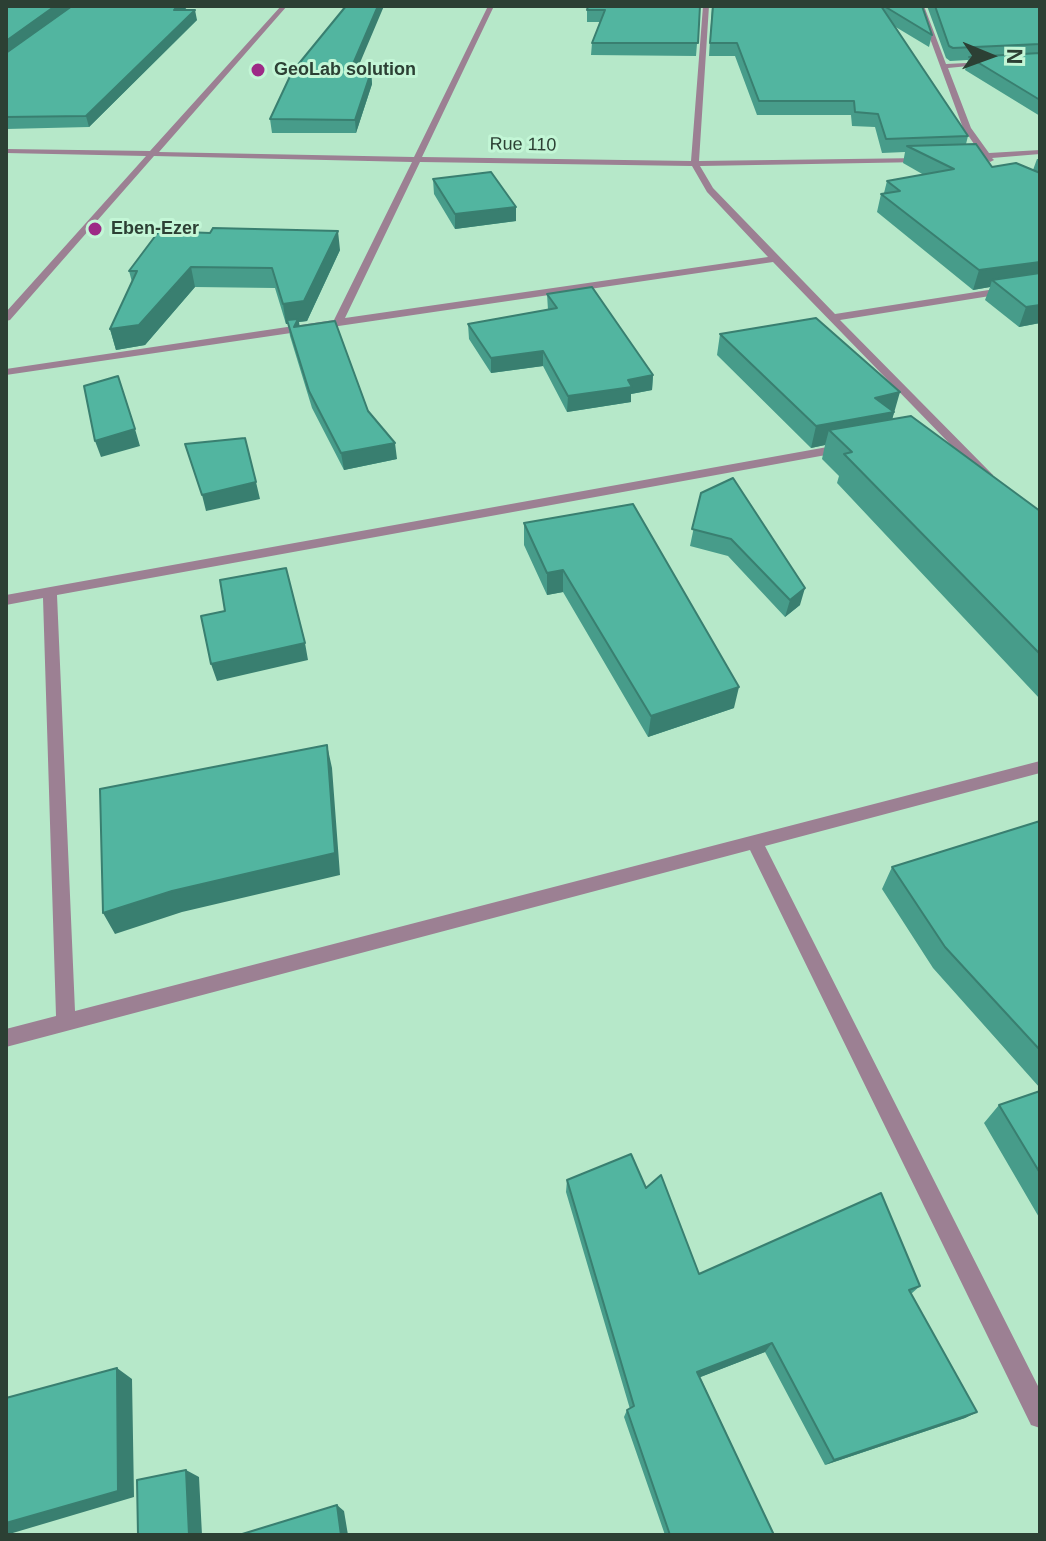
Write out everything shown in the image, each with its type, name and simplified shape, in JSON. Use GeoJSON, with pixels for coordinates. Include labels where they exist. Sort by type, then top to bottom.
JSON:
{"type":"FeatureCollection","features":[{"type":"Feature","properties":{"kind":"street"},"geometry":{"type":"LineString","coordinates":[[6,318],[284,6]]}},
{"type":"Feature","properties":{"kind":"street"},"geometry":{"type":"LineString","coordinates":[[338,322],[491,6]]}},
{"type":"Feature","properties":{"kind":"street"},"geometry":{"type":"LineString","coordinates":[[706,6],[695,164],[710,190],[940,431],[996,483]]}},
{"type":"Feature","properties":{"kind":"street"},"geometry":{"type":"LineString","coordinates":[[921,6],[967,128],[995,164]]}},
{"type":"Feature","properties":{"kind":"street"},"geometry":{"type":"LineString","coordinates":[[942,66],[998,63]]}},
{"type":"Feature","properties":{"kind":"street","name":"Rue 110"},"geometry":{"type":"LineString","coordinates":[[6,151],[695,164],[941,159]]}},
{"type":"Feature","properties":{"kind":"street"},"geometry":{"type":"LineString","coordinates":[[956,158],[1040,152]]}},
{"type":"Feature","properties":{"kind":"street"},"geometry":{"type":"LineString","coordinates":[[6,372],[775,259]]}},
{"type":"Feature","properties":{"kind":"street"},"geometry":{"type":"LineString","coordinates":[[832,318],[1040,285]]}},
{"type":"Feature","properties":{"kind":"street"},"geometry":{"type":"LineString","coordinates":[[925,434],[940,431]]}},
{"type":"Feature","properties":{"kind":"street"},"geometry":{"type":"LineString","coordinates":[[6,600],[862,445]]}},
{"type":"Feature","properties":{"kind":"street"},"geometry":{"type":"LineString","coordinates":[[50,592],[66,1022]]}},
{"type":"Feature","properties":{"kind":"street"},"geometry":{"type":"LineString","coordinates":[[6,1038],[1040,767]]}},
{"type":"Feature","properties":{"kind":"street"},"geometry":{"type":"LineString","coordinates":[[755,842],[1040,1416]]}},
{"type":"Feature","properties":{"kind":"building"},"geometry":{"type":"Polygon","coordinates":[[[6,6],[55,6],[6,41],[6,6]]]}},
{"type":"Feature","properties":{"kind":"building"},"geometry":{"type":"Polygon","coordinates":[[[72,6],[177,6],[174,10],[195,10],[86,116],[6,117],[6,53],[72,6]]]}},
{"type":"Feature","properties":{"kind":"building"},"geometry":{"type":"Polygon","coordinates":[[[346,6],[378,6],[350,71],[371,72],[355,120],[270,119],[292,72],[346,6]]]}},
{"type":"Feature","properties":{"kind":"building"},"geometry":{"type":"Polygon","coordinates":[[[588,6],[700,6],[698,43],[592,43],[605,10],[587,10],[588,6]]]}},
{"type":"Feature","properties":{"kind":"building"},"geometry":{"type":"Polygon","coordinates":[[[713,6],[881,6],[968,136],[886,139],[878,114],[855,112],[854,101],[759,101],[737,43],[710,43],[713,6]]]}},
{"type":"Feature","properties":{"kind":"building"},"geometry":{"type":"Polygon","coordinates":[[[884,6],[922,6],[932,35],[884,6]]]}},
{"type":"Feature","properties":{"kind":"building"},"geometry":{"type":"Polygon","coordinates":[[[935,6],[1040,6],[1040,44],[953,48],[949,46],[935,6]]]}},
{"type":"Feature","properties":{"kind":"building"},"geometry":{"type":"Polygon","coordinates":[[[1040,53],[1040,100],[969,57],[1040,53]]]}},
{"type":"Feature","properties":{"kind":"building"},"geometry":{"type":"Polygon","coordinates":[[[976,144],[992,167],[1016,163],[1040,173],[1040,262],[979,270],[881,194],[900,191],[887,181],[954,169],[907,146],[976,144]]]}},
{"type":"Feature","properties":{"kind":"building"},"geometry":{"type":"Polygon","coordinates":[[[491,172],[516,207],[455,214],[433,179],[491,172]]]}},
{"type":"Feature","properties":{"kind":"building"},"geometry":{"type":"Polygon","coordinates":[[[213,228],[338,231],[304,301],[283,304],[272,268],[191,267],[139,325],[110,329],[137,271],[129,271],[159,231],[210,233],[213,228]]]}},
{"type":"Feature","properties":{"kind":"building"},"geometry":{"type":"Polygon","coordinates":[[[1040,273],[1040,305],[1026,307],[992,280],[1040,273]]]}},
{"type":"Feature","properties":{"kind":"building"},"geometry":{"type":"Polygon","coordinates":[[[592,287],[653,375],[628,380],[632,387],[568,396],[543,351],[491,358],[468,324],[557,308],[547,294],[592,287]]]}},
{"type":"Feature","properties":{"kind":"building"},"geometry":{"type":"Polygon","coordinates":[[[816,318],[900,392],[875,398],[894,412],[816,426],[720,334],[816,318]]]}},
{"type":"Feature","properties":{"kind":"building"},"geometry":{"type":"Polygon","coordinates":[[[298,319],[294,327],[335,321],[368,411],[395,443],[341,453],[309,391],[287,320],[298,319]]]}},
{"type":"Feature","properties":{"kind":"building"},"geometry":{"type":"Polygon","coordinates":[[[118,376],[135,429],[95,441],[84,386],[118,376]]]}},
{"type":"Feature","properties":{"kind":"building"},"geometry":{"type":"Polygon","coordinates":[[[911,416],[1040,511],[1040,654],[844,454],[852,452],[829,430],[911,416]]]}},
{"type":"Feature","properties":{"kind":"building"},"geometry":{"type":"Polygon","coordinates":[[[245,438],[256,482],[202,495],[185,444],[245,438]]]}},
{"type":"Feature","properties":{"kind":"building"},"geometry":{"type":"Polygon","coordinates":[[[733,478],[805,588],[790,600],[731,539],[692,529],[701,493],[733,478]]]}},
{"type":"Feature","properties":{"kind":"building"},"geometry":{"type":"Polygon","coordinates":[[[633,504],[739,687],[651,716],[563,570],[547,573],[524,523],[633,504]]]}},
{"type":"Feature","properties":{"kind":"building"},"geometry":{"type":"Polygon","coordinates":[[[286,568],[305,643],[211,664],[201,616],[225,611],[220,580],[286,568]]]}},
{"type":"Feature","properties":{"kind":"building"},"geometry":{"type":"Polygon","coordinates":[[[327,745],[335,853],[172,891],[103,913],[100,789],[327,745]]]}},
{"type":"Feature","properties":{"kind":"building"},"geometry":{"type":"Polygon","coordinates":[[[1040,821],[1040,1050],[945,947],[892,867],[1040,821]]]}},
{"type":"Feature","properties":{"kind":"building"},"geometry":{"type":"Polygon","coordinates":[[[1040,1091],[1040,1173],[999,1105],[1040,1091]]]}},
{"type":"Feature","properties":{"kind":"building"},"geometry":{"type":"Polygon","coordinates":[[[631,1154],[646,1188],[661,1175],[699,1274],[881,1193],[920,1286],[909,1290],[977,1412],[834,1460],[772,1343],[697,1372],[774,1535],[670,1535],[627,1410],[634,1406],[567,1180],[631,1154]]]}},
{"type":"Feature","properties":{"kind":"building"},"geometry":{"type":"Polygon","coordinates":[[[117,1368],[118,1491],[6,1523],[6,1398],[117,1368]]]}},
{"type":"Feature","properties":{"kind":"building"},"geometry":{"type":"Polygon","coordinates":[[[186,1470],[189,1535],[138,1535],[137,1480],[186,1470]]]}},
{"type":"Feature","properties":{"kind":"building"},"geometry":{"type":"Polygon","coordinates":[[[337,1505],[341,1535],[239,1535],[337,1505]]]}},
{"type":"Feature","properties":{"kind":"place","name":"GeoLab solution"},"geometry":{"type":"Point","coordinates":[258,70]}},
{"type":"Feature","properties":{"kind":"place","name":"Eben-Ezer"},"geometry":{"type":"Point","coordinates":[95,229]}}]}
